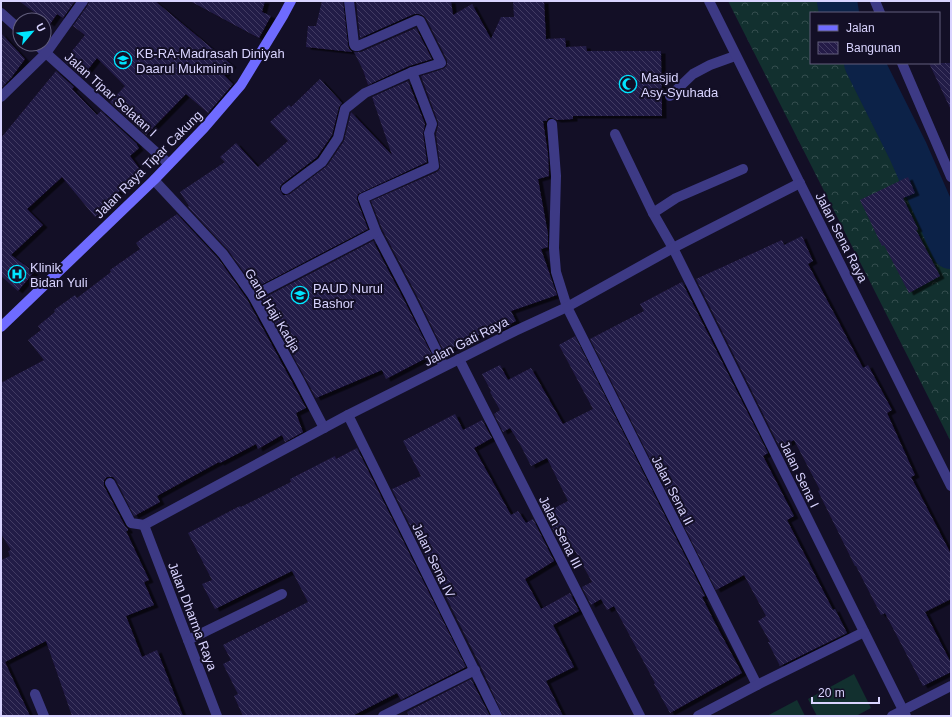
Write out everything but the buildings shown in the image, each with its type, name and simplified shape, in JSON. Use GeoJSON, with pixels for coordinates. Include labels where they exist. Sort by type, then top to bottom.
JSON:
{"type":"FeatureCollection","features":[{"type":"Feature","properties":{"kind":"street"},"geometry":{"type":"LineString","coordinates":[[1,97],[46,53],[82,1]]}},
{"type":"Feature","properties":{"kind":"street","name":"Jalan Raya Tipar Cakung"},"geometry":{"type":"LineString","coordinates":[[1,327],[154,180],[204,128],[241,85],[291,1]]}},
{"type":"Feature","properties":{"kind":"street"},"geometry":{"type":"LineString","coordinates":[[286,189],[322,162],[338,138],[345,109],[365,93],[412,72],[441,63],[420,21],[417,20],[355,46],[349,1]]}},
{"type":"Feature","properties":{"kind":"street","name":"Jalan Sena Raya"},"geometry":{"type":"LineString","coordinates":[[709,1],[735,56],[951,486]]}},
{"type":"Feature","properties":{"kind":"street"},"geometry":{"type":"LineString","coordinates":[[875,1],[880,12]]}},
{"type":"Feature","properties":{"kind":"street"},"geometry":{"type":"LineString","coordinates":[[1,13],[12,23]]}},
{"type":"Feature","properties":{"kind":"street","name":"Jalan Tipar Selatan I"},"geometry":{"type":"LineString","coordinates":[[46,53],[169,164]]}},
{"type":"Feature","properties":{"kind":"street"},"geometry":{"type":"LineString","coordinates":[[670,96],[693,74],[710,65],[735,56]]}},
{"type":"Feature","properties":{"kind":"street"},"geometry":{"type":"LineString","coordinates":[[902,64],[951,177]]}},
{"type":"Feature","properties":{"kind":"street"},"geometry":{"type":"LineString","coordinates":[[412,72],[432,124],[429,133],[434,166],[363,198],[376,232],[444,366]]}},
{"type":"Feature","properties":{"kind":"street","name":"Jalan Sena II"},"geometry":{"type":"LineString","coordinates":[[552,124],[556,176],[554,248],[556,272],[567,307],[757,685]]}},
{"type":"Feature","properties":{"kind":"street","name":"Jalan Sena I"},"geometry":{"type":"LineString","coordinates":[[615,134],[653,213],[673,248],[904,713]]}},
{"type":"Feature","properties":{"kind":"street"},"geometry":{"type":"LineString","coordinates":[[653,213],[676,198],[743,169]]}},
{"type":"Feature","properties":{"kind":"street","name":"Gang Haji Kadja"},"geometry":{"type":"LineString","coordinates":[[154,180],[223,254],[253,296],[324,428]]}},
{"type":"Feature","properties":{"kind":"street","name":"Jalan Gati Raya"},"geometry":{"type":"LineString","coordinates":[[144,524],[348,415],[515,330],[567,307],[673,248],[800,183]]}},
{"type":"Feature","properties":{"kind":"street"},"geometry":{"type":"LineString","coordinates":[[253,296],[376,232]]}},
{"type":"Feature","properties":{"kind":"street","name":"Jalan Sena III"},"geometry":{"type":"LineString","coordinates":[[459,359],[640,716]]}},
{"type":"Feature","properties":{"kind":"street","name":"Jalan Sena IV"},"geometry":{"type":"LineString","coordinates":[[348,415],[497,716]]}},
{"type":"Feature","properties":{"kind":"street"},"geometry":{"type":"LineString","coordinates":[[110,483],[131,523],[144,524]]}},
{"type":"Feature","properties":{"kind":"street","name":"Jalan Dharma Raya"},"geometry":{"type":"LineString","coordinates":[[144,524],[217,716]]}},
{"type":"Feature","properties":{"kind":"street"},"geometry":{"type":"LineString","coordinates":[[188,640],[282,594]]}},
{"type":"Feature","properties":{"kind":"street"},"geometry":{"type":"LineString","coordinates":[[698,716],[864,632]]}},
{"type":"Feature","properties":{"kind":"street"},"geometry":{"type":"LineString","coordinates":[[383,716],[475,670]]}},
{"type":"Feature","properties":{"kind":"street"},"geometry":{"type":"LineString","coordinates":[[892,716],[904,713],[951,686]]}},
{"type":"Feature","properties":{"kind":"street"},"geometry":{"type":"LineString","coordinates":[[35,694],[44,716]]}},
{"type":"Feature","properties":{"kind":"green space"},"geometry":{"type":"Polygon","coordinates":[[[728,1],[849,1],[854,12],[810,12],[810,64],[879,64],[951,210],[951,442],[728,1]]]}},
{"type":"Feature","properties":{"kind":"green space"},"geometry":{"type":"Polygon","coordinates":[[[854,674],[871,708],[856,716],[817,716],[808,699],[854,674]]]}},
{"type":"Feature","properties":{"kind":"green space"},"geometry":{"type":"Polygon","coordinates":[[[797,700],[805,716],[767,716],[797,700]]]}},
{"type":"Feature","properties":{"kind":"waterway"},"geometry":{"type":"LineString","coordinates":[[837,1],[839,12]]}},
{"type":"Feature","properties":{"kind":"waterway"},"geometry":{"type":"LineString","coordinates":[[864,64],[908,151],[951,249]]}},
{"type":"Feature","properties":{"kind":"place","name":"KB-RA-Madrasah Diniyah Daarul Mukminin"},"geometry":{"type":"Point","coordinates":[123,60]}},
{"type":"Feature","properties":{"kind":"place","name":"Masjid Asy-Syuhada"},"geometry":{"type":"Point","coordinates":[628,84]}},
{"type":"Feature","properties":{"kind":"place","name":"Klinik Bidan Yuli"},"geometry":{"type":"Point","coordinates":[17,274]}},
{"type":"Feature","properties":{"kind":"place","name":"PAUD Nurul Bashor"},"geometry":{"type":"Point","coordinates":[300,295]}}]}
